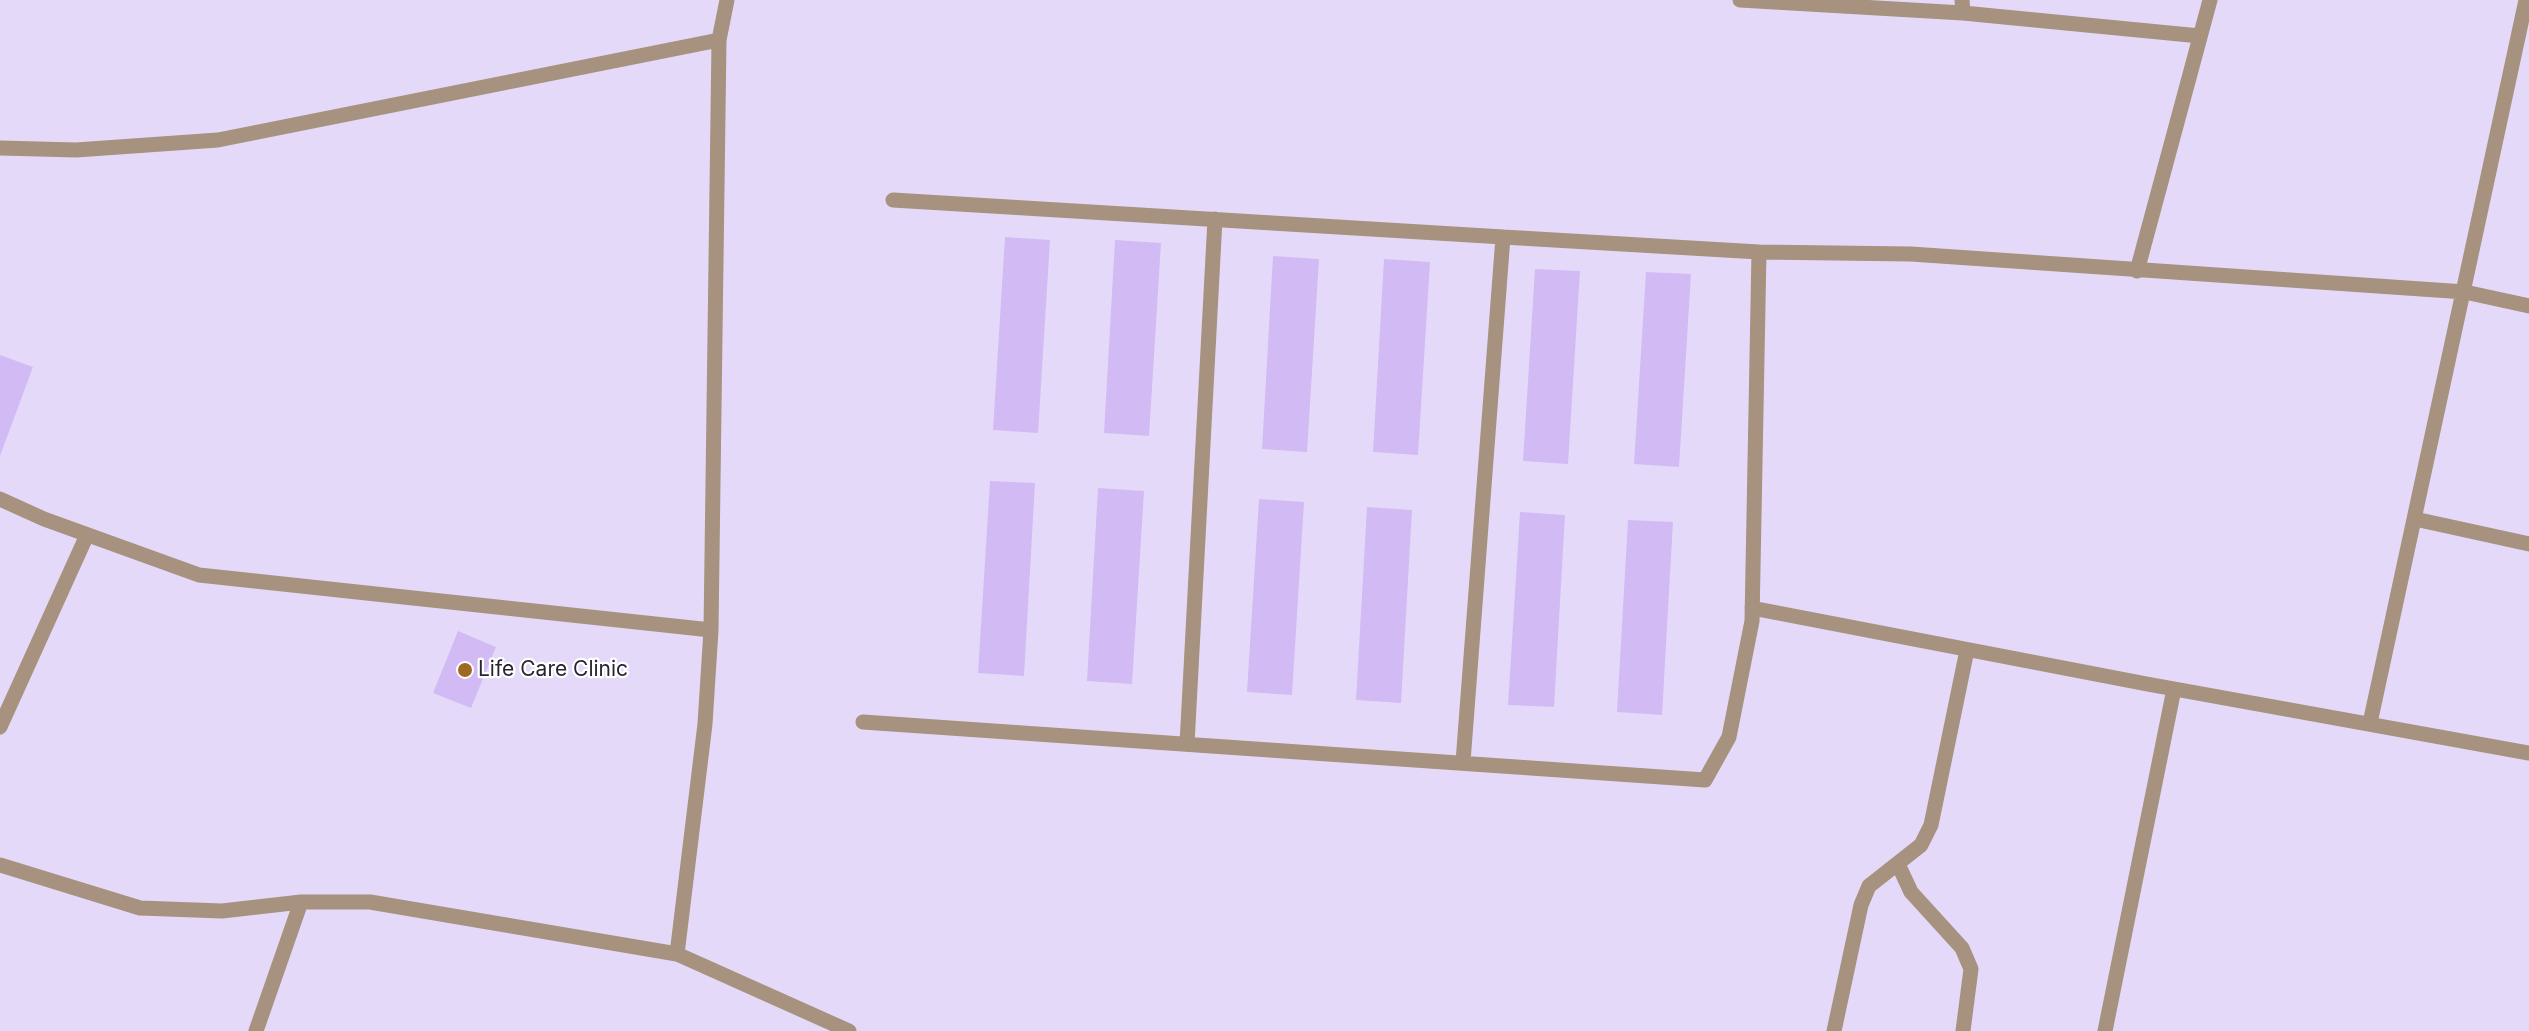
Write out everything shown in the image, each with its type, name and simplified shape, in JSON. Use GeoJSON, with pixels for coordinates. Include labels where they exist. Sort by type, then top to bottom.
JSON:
{"type":"FeatureCollection","features":[{"type":"Feature","properties":{"kind":"street"},"geometry":{"type":"LineString","coordinates":[[677,954],[705,724],[711,630],[719,40],[727,0]]}},
{"type":"Feature","properties":{"kind":"street"},"geometry":{"type":"LineString","coordinates":[[1740,0],[1963,7],[2200,36]]}},
{"type":"Feature","properties":{"kind":"street"},"geometry":{"type":"LineString","coordinates":[[2137,272],[2210,0]]}},
{"type":"Feature","properties":{"kind":"street"},"geometry":{"type":"LineString","coordinates":[[2370,723],[2465,292],[2522,59],[2526,0]]}},
{"type":"Feature","properties":{"kind":"street"},"geometry":{"type":"LineString","coordinates":[[0,148],[76,150],[218,140],[719,40]]}},
{"type":"Feature","properties":{"kind":"street"},"geometry":{"type":"LineString","coordinates":[[893,200],[1759,252],[1911,254],[2137,272],[2465,292],[2529,306]]}},
{"type":"Feature","properties":{"kind":"street"},"geometry":{"type":"LineString","coordinates":[[1187,744],[1215,219]]}},
{"type":"Feature","properties":{"kind":"street"},"geometry":{"type":"LineString","coordinates":[[1463,762],[1503,237]]}},
{"type":"Feature","properties":{"kind":"street"},"geometry":{"type":"LineString","coordinates":[[863,722],[1705,780],[1729,737],[1752,608],[1759,252]]}},
{"type":"Feature","properties":{"kind":"street"},"geometry":{"type":"LineString","coordinates":[[0,499],[44,519],[199,575],[711,630]]}},
{"type":"Feature","properties":{"kind":"street"},"geometry":{"type":"LineString","coordinates":[[2415,519],[2529,544]]}},
{"type":"Feature","properties":{"kind":"street"},"geometry":{"type":"LineString","coordinates":[[0,727],[87,535]]}},
{"type":"Feature","properties":{"kind":"street"},"geometry":{"type":"LineString","coordinates":[[1752,608],[2174,689],[2529,753]]}},
{"type":"Feature","properties":{"kind":"street"},"geometry":{"type":"LineString","coordinates":[[1834,1031],[1861,905],[1869,886],[1921,845],[1931,825],[1967,650]]}},
{"type":"Feature","properties":{"kind":"street"},"geometry":{"type":"LineString","coordinates":[[2105,1031],[2174,689]]}},
{"type":"Feature","properties":{"kind":"street"},"geometry":{"type":"LineString","coordinates":[[1898,864],[1911,892],[1962,948],[1971,969],[1963,1031]]}},
{"type":"Feature","properties":{"kind":"street"},"geometry":{"type":"LineString","coordinates":[[0,865],[140,908],[222,911],[301,902],[370,902],[677,954],[849,1031]]}},
{"type":"Feature","properties":{"kind":"street"},"geometry":{"type":"LineString","coordinates":[[256,1031],[301,902]]}},
{"type":"Feature","properties":{"kind":"building"},"geometry":{"type":"Polygon","coordinates":[[[1005,237],[1050,240],[1038,433],[993,430],[1005,237]]]}},
{"type":"Feature","properties":{"kind":"building"},"geometry":{"type":"Polygon","coordinates":[[[1115,240],[1161,243],[1149,436],[1104,433],[1115,240]]]}},
{"type":"Feature","properties":{"kind":"building"},"geometry":{"type":"Polygon","coordinates":[[[1273,256],[1319,259],[1307,452],[1262,449],[1273,256]]]}},
{"type":"Feature","properties":{"kind":"building"},"geometry":{"type":"Polygon","coordinates":[[[1384,259],[1430,262],[1418,455],[1373,452],[1384,259]]]}},
{"type":"Feature","properties":{"kind":"building"},"geometry":{"type":"Polygon","coordinates":[[[1535,269],[1580,271],[1568,464],[1523,461],[1535,269]]]}},
{"type":"Feature","properties":{"kind":"building"},"geometry":{"type":"Polygon","coordinates":[[[1646,272],[1691,274],[1679,467],[1634,464],[1646,272]]]}},
{"type":"Feature","properties":{"kind":"building"},"geometry":{"type":"Polygon","coordinates":[[[0,355],[33,367],[0,456],[0,355]]]}},
{"type":"Feature","properties":{"kind":"building"},"geometry":{"type":"Polygon","coordinates":[[[990,481],[1035,483],[1024,676],[978,673],[990,481]]]}},
{"type":"Feature","properties":{"kind":"building"},"geometry":{"type":"Polygon","coordinates":[[[1098,488],[1144,491],[1132,684],[1087,681],[1098,488]]]}},
{"type":"Feature","properties":{"kind":"building"},"geometry":{"type":"Polygon","coordinates":[[[1259,499],[1304,502],[1292,695],[1247,692],[1259,499]]]}},
{"type":"Feature","properties":{"kind":"building"},"geometry":{"type":"Polygon","coordinates":[[[1367,507],[1412,510],[1401,703],[1356,700],[1367,507]]]}},
{"type":"Feature","properties":{"kind":"building"},"geometry":{"type":"Polygon","coordinates":[[[1520,512],[1565,515],[1554,707],[1508,705],[1520,512]]]}},
{"type":"Feature","properties":{"kind":"building"},"geometry":{"type":"Polygon","coordinates":[[[1628,520],[1673,522],[1662,715],[1617,712],[1628,520]]]}},
{"type":"Feature","properties":{"kind":"building"},"geometry":{"type":"Polygon","coordinates":[[[458,631],[496,647],[471,708],[433,693],[458,631]]]}},
{"type":"Feature","properties":{"kind":"place","name":"Life Care Clinic"},"geometry":{"type":"Point","coordinates":[465,670]}}]}
